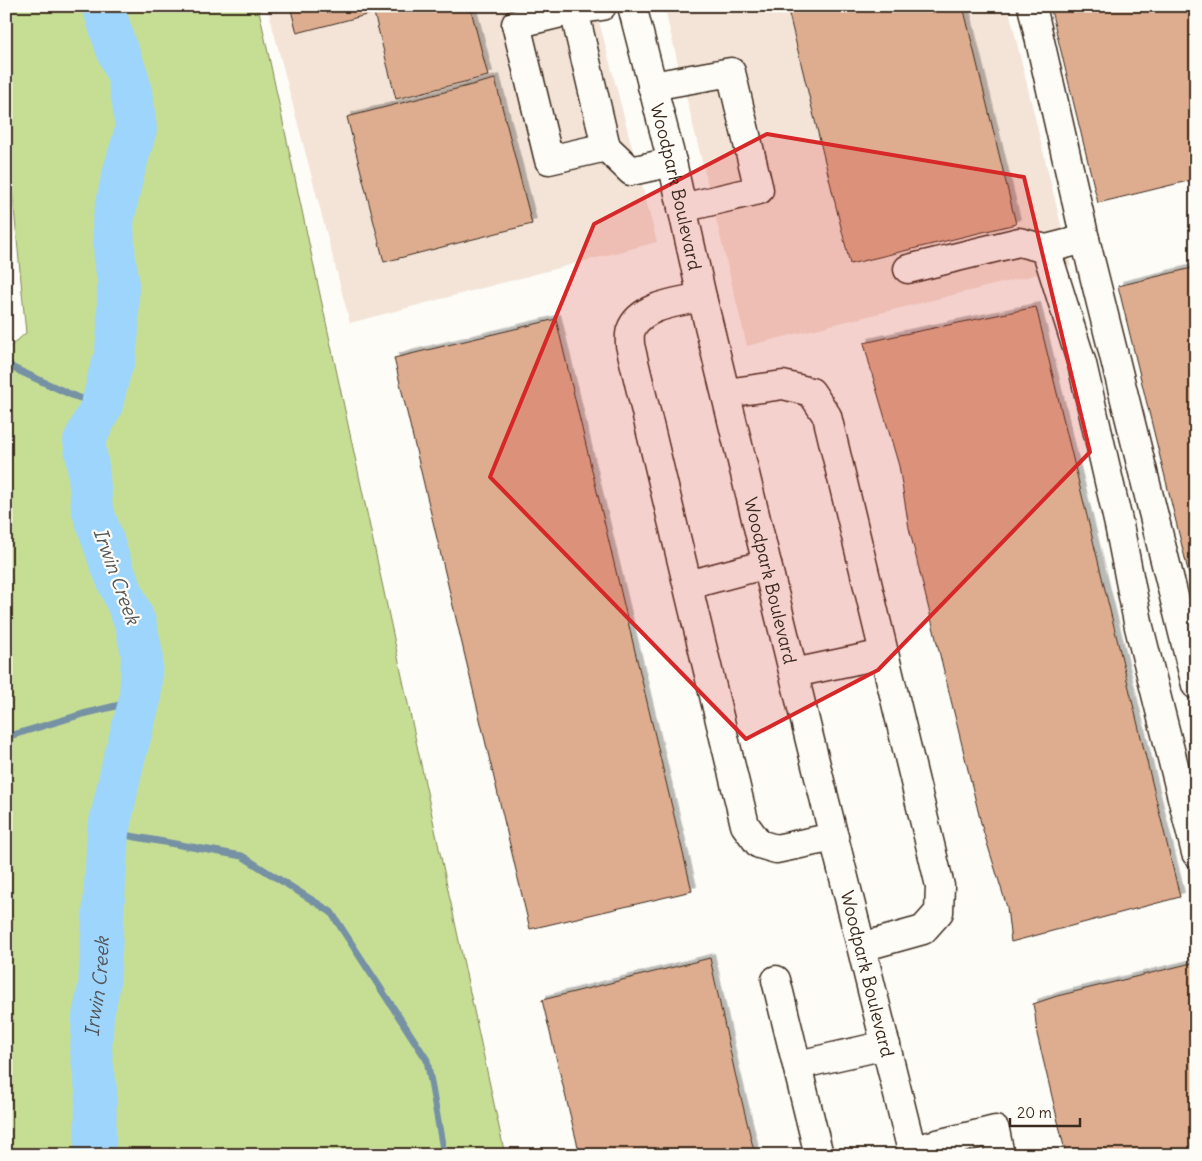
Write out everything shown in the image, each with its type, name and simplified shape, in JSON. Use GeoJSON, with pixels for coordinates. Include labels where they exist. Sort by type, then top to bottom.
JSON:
{"type":"FeatureCollection","features":[{"type":"Feature","properties":{"kind":"street"},"geometry":{"type":"LineString","coordinates":[[602,6],[514,15],[549,160],[606,147]]}},
{"type":"Feature","properties":{"kind":"street","name":"Woodpark Boulevard"},"geometry":{"type":"LineString","coordinates":[[632,6],[672,162],[702,297],[912,1153]]}},
{"type":"Feature","properties":{"kind":"street"},"geometry":{"type":"LineString","coordinates":[[1032,6],[1085,239],[1196,685]]}},
{"type":"Feature","properties":{"kind":"street"},"geometry":{"type":"LineString","coordinates":[[574,8],[606,147],[631,171],[672,162]]}},
{"type":"Feature","properties":{"kind":"street"},"geometry":{"type":"LineString","coordinates":[[652,86],[731,72],[759,190],[682,208]]}},
{"type":"Feature","properties":{"kind":"street"},"geometry":{"type":"LineString","coordinates":[[908,269],[1019,242],[1046,249],[1085,239]]}},
{"type":"Feature","properties":{"kind":"street"},"geometry":{"type":"LineString","coordinates":[[1046,249],[1082,364],[1120,525],[1139,627],[1196,853]]}},
{"type":"Feature","properties":{"kind":"street"},"geometry":{"type":"LineString","coordinates":[[702,297],[659,306],[639,317],[630,331],[630,345],[745,825],[759,844],[776,849],[834,837]]}},
{"type":"Feature","properties":{"kind":"street"},"geometry":{"type":"LineString","coordinates":[[726,393],[783,385],[811,392],[827,416],[940,886],[939,912],[923,930],[862,947]]}},
{"type":"Feature","properties":{"kind":"street"},"geometry":{"type":"LineString","coordinates":[[688,585],[767,564]]}},
{"type":"Feature","properties":{"kind":"street"},"geometry":{"type":"LineString","coordinates":[[794,674],[884,654]]}},
{"type":"Feature","properties":{"kind":"street"},"geometry":{"type":"LineString","coordinates":[[776,980],[819,1155]]}},
{"type":"Feature","properties":{"kind":"street"},"geometry":{"type":"LineString","coordinates":[[798,1065],[886,1045]]}},
{"type":"Feature","properties":{"kind":"street"},"geometry":{"type":"LineString","coordinates":[[912,1153],[995,1130],[1000,1155]]}},
{"type":"Feature","properties":{"kind":"highlighted area"},"geometry":{"type":"Polygon","coordinates":[[[767,134],[1024,177],[1090,452],[878,670],[746,739],[490,477],[594,224],[767,134]]]}},
{"type":"Feature","properties":{"kind":"shaded area"},"geometry":{"type":"Polygon","coordinates":[[[267,6],[595,6],[657,242],[350,323],[267,6]]]}},
{"type":"Feature","properties":{"kind":"shaded area"},"geometry":{"type":"Polygon","coordinates":[[[664,6],[1008,6],[1071,266],[747,346],[664,6]]]}},
{"type":"Feature","properties":{"kind":"green space"},"geometry":{"type":"Polygon","coordinates":[[[6,6],[258,6],[505,1155],[6,1155],[6,350],[26,333],[6,125],[6,6]]]}},
{"type":"Feature","properties":{"kind":"building"},"geometry":{"type":"Polygon","coordinates":[[[290,6],[470,6],[488,76],[396,99],[374,13],[297,33],[290,6]]]}},
{"type":"Feature","properties":{"kind":"building"},"geometry":{"type":"Polygon","coordinates":[[[787,6],[963,6],[1016,224],[850,264],[787,6]]]}},
{"type":"Feature","properties":{"kind":"building"},"geometry":{"type":"Polygon","coordinates":[[[1050,6],[1196,6],[1196,179],[1098,203],[1050,6]]]}},
{"type":"Feature","properties":{"kind":"building"},"geometry":{"type":"Polygon","coordinates":[[[495,79],[532,224],[384,262],[347,117],[495,79]]]}},
{"type":"Feature","properties":{"kind":"building"},"geometry":{"type":"Polygon","coordinates":[[[1196,267],[1196,603],[1118,286],[1196,267]]]}},
{"type":"Feature","properties":{"kind":"building"},"geometry":{"type":"Polygon","coordinates":[[[1036,307],[1180,897],[1011,942],[1007,907],[982,827],[909,528],[899,466],[864,343],[1036,307]]]}},
{"type":"Feature","properties":{"kind":"building"},"geometry":{"type":"Polygon","coordinates":[[[556,319],[692,891],[530,929],[394,358],[556,319]]]}},
{"type":"Feature","properties":{"kind":"building"},"geometry":{"type":"Polygon","coordinates":[[[710,958],[755,1155],[580,1155],[542,1000],[710,958]]]}},
{"type":"Feature","properties":{"kind":"building"},"geometry":{"type":"Polygon","coordinates":[[[1196,962],[1196,1155],[1066,1155],[1037,1034],[1033,1004],[1057,996],[1196,962]]]}},
{"type":"Feature","properties":{"kind":"waterway","name":"Irwin Creek"},"geometry":{"type":"LineString","coordinates":[[95,1155],[96,1090],[91,1051],[93,1016],[99,987],[108,832],[123,763],[140,700],[142,654],[136,625],[110,562],[92,508],[84,441],[102,405],[115,357],[118,330],[118,278],[113,223],[121,182],[136,129],[128,77],[103,6]]}},
{"type":"Feature","properties":{"kind":"waterway"},"geometry":{"type":"LineString","coordinates":[[6,361],[13,368],[74,396],[102,405]]}},
{"type":"Feature","properties":{"kind":"waterway"},"geometry":{"type":"LineString","coordinates":[[6,737],[83,714],[140,700]]}},
{"type":"Feature","properties":{"kind":"waterway"},"geometry":{"type":"LineString","coordinates":[[108,832],[242,856],[331,912],[427,1060],[444,1155]]}}]}
